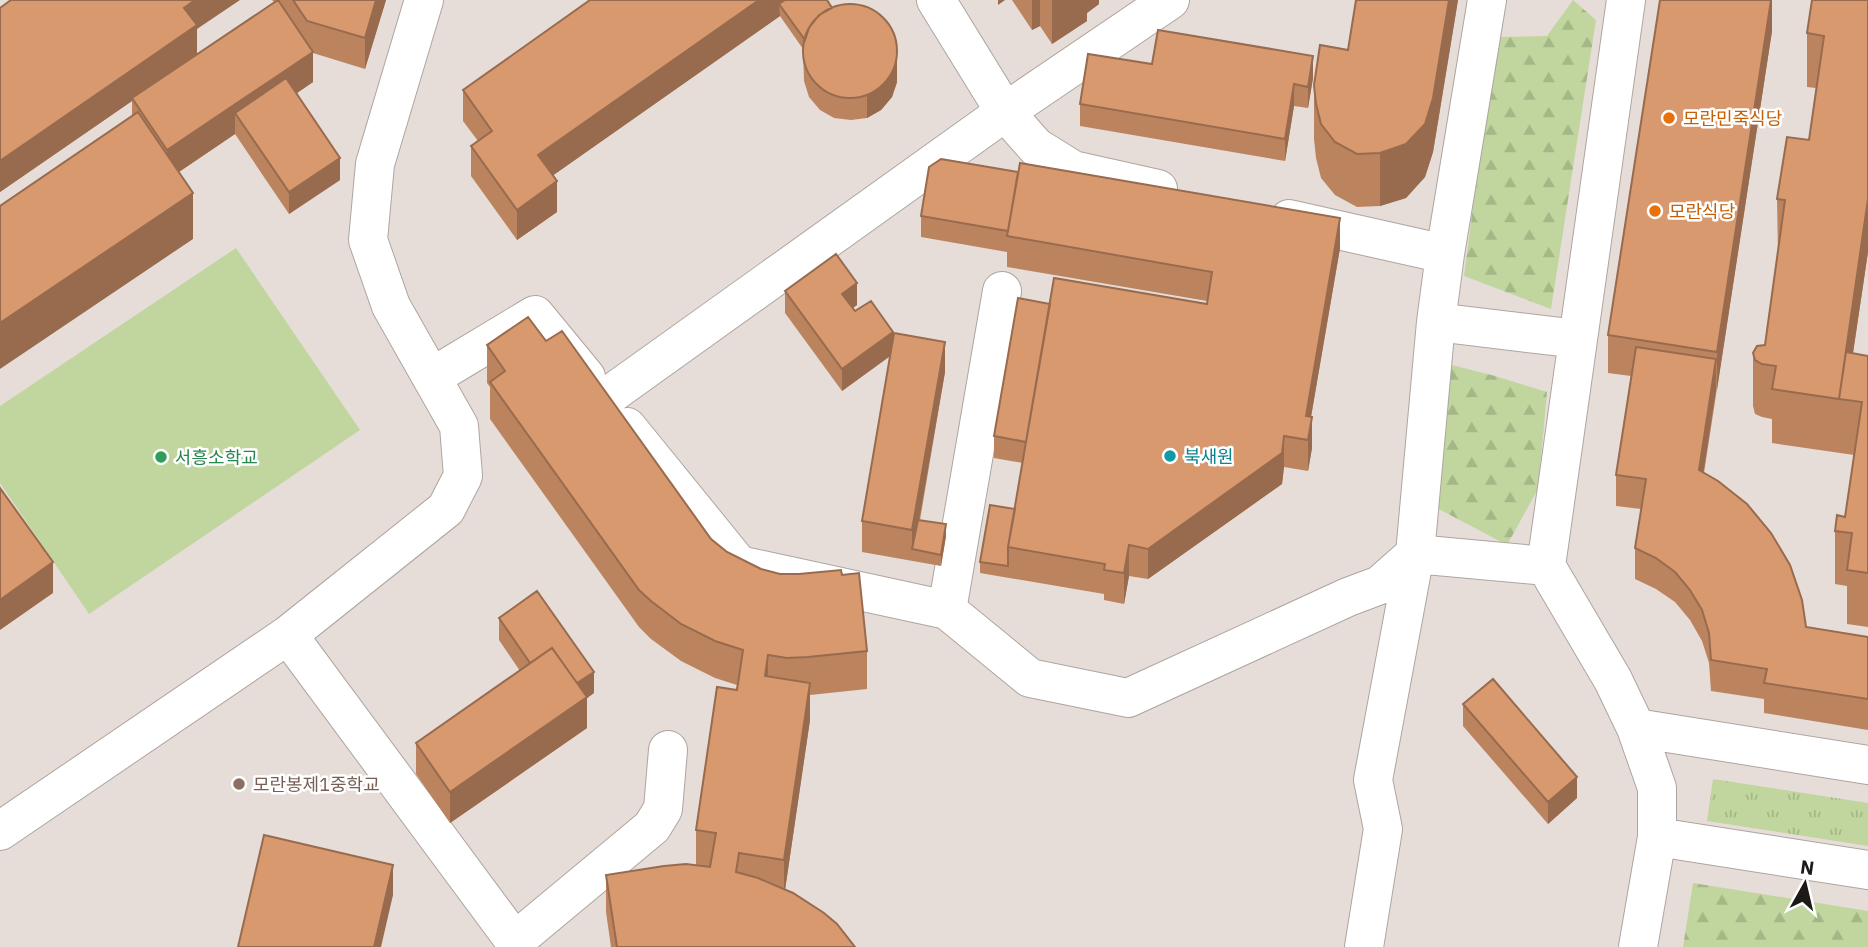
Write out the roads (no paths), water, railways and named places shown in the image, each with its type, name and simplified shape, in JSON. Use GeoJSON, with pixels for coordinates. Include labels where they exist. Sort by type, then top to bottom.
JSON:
{"type":"FeatureCollection","features":[{"type":"Feature","properties":{"kind":"street"},"geometry":{"type":"LineString","coordinates":[[0,831],[288,635],[446,509],[463,477],[459,426],[391,306],[368,240],[375,164],[424,0]]}},
{"type":"Feature","properties":{"kind":"street"},"geometry":{"type":"LineString","coordinates":[[936,0],[1005,112],[1036,147],[1073,170],[1193,197]]}},
{"type":"Feature","properties":{"kind":"street"},"geometry":{"type":"LineString","coordinates":[[604,398],[1005,112],[1170,0]]}},
{"type":"Feature","properties":{"kind":"street"},"geometry":{"type":"LineString","coordinates":[[1364,947],[1383,830],[1373,780],[1415,554],[1436,322],[1487,0]]}},
{"type":"Feature","properties":{"kind":"street"},"geometry":{"type":"LineString","coordinates":[[1626,0],[1546,566],[1613,680],[1636,728],[1657,788],[1657,837],[1638,947]]}},
{"type":"Feature","properties":{"kind":"street"},"geometry":{"type":"LineString","coordinates":[[1259,212],[1445,254]]}},
{"type":"Feature","properties":{"kind":"street"},"geometry":{"type":"LineString","coordinates":[[947,610],[1002,290]]}},
{"type":"Feature","properties":{"kind":"street"},"geometry":{"type":"LineString","coordinates":[[432,377],[535,315],[738,565],[947,610],[1030,678],[1128,698],[1348,597],[1380,585],[1415,554],[1546,566]]}},
{"type":"Feature","properties":{"kind":"street"},"geometry":{"type":"LineString","coordinates":[[1436,322],[1578,339]]}},
{"type":"Feature","properties":{"kind":"street"},"geometry":{"type":"LineString","coordinates":[[288,635],[517,944],[652,827],[663,809],[668,750]]}},
{"type":"Feature","properties":{"kind":"street"},"geometry":{"type":"LineString","coordinates":[[1636,728],[1868,765]]}},
{"type":"Feature","properties":{"kind":"street"},"geometry":{"type":"LineString","coordinates":[[1657,837],[1868,870]]}},
{"type":"Feature","properties":{"kind":"place","name":"모란민죽식당"},"geometry":{"type":"Point","coordinates":[1669,118]}},
{"type":"Feature","properties":{"kind":"place","name":"모란식당"},"geometry":{"type":"Point","coordinates":[1655,211]}},
{"type":"Feature","properties":{"kind":"place","name":"북새원"},"geometry":{"type":"Point","coordinates":[1170,456]}},
{"type":"Feature","properties":{"kind":"place","name":"서흥소학교"},"geometry":{"type":"Point","coordinates":[161,457]}},
{"type":"Feature","properties":{"kind":"place","name":"모란봉제1중학교"},"geometry":{"type":"Point","coordinates":[239,784]}}]}
